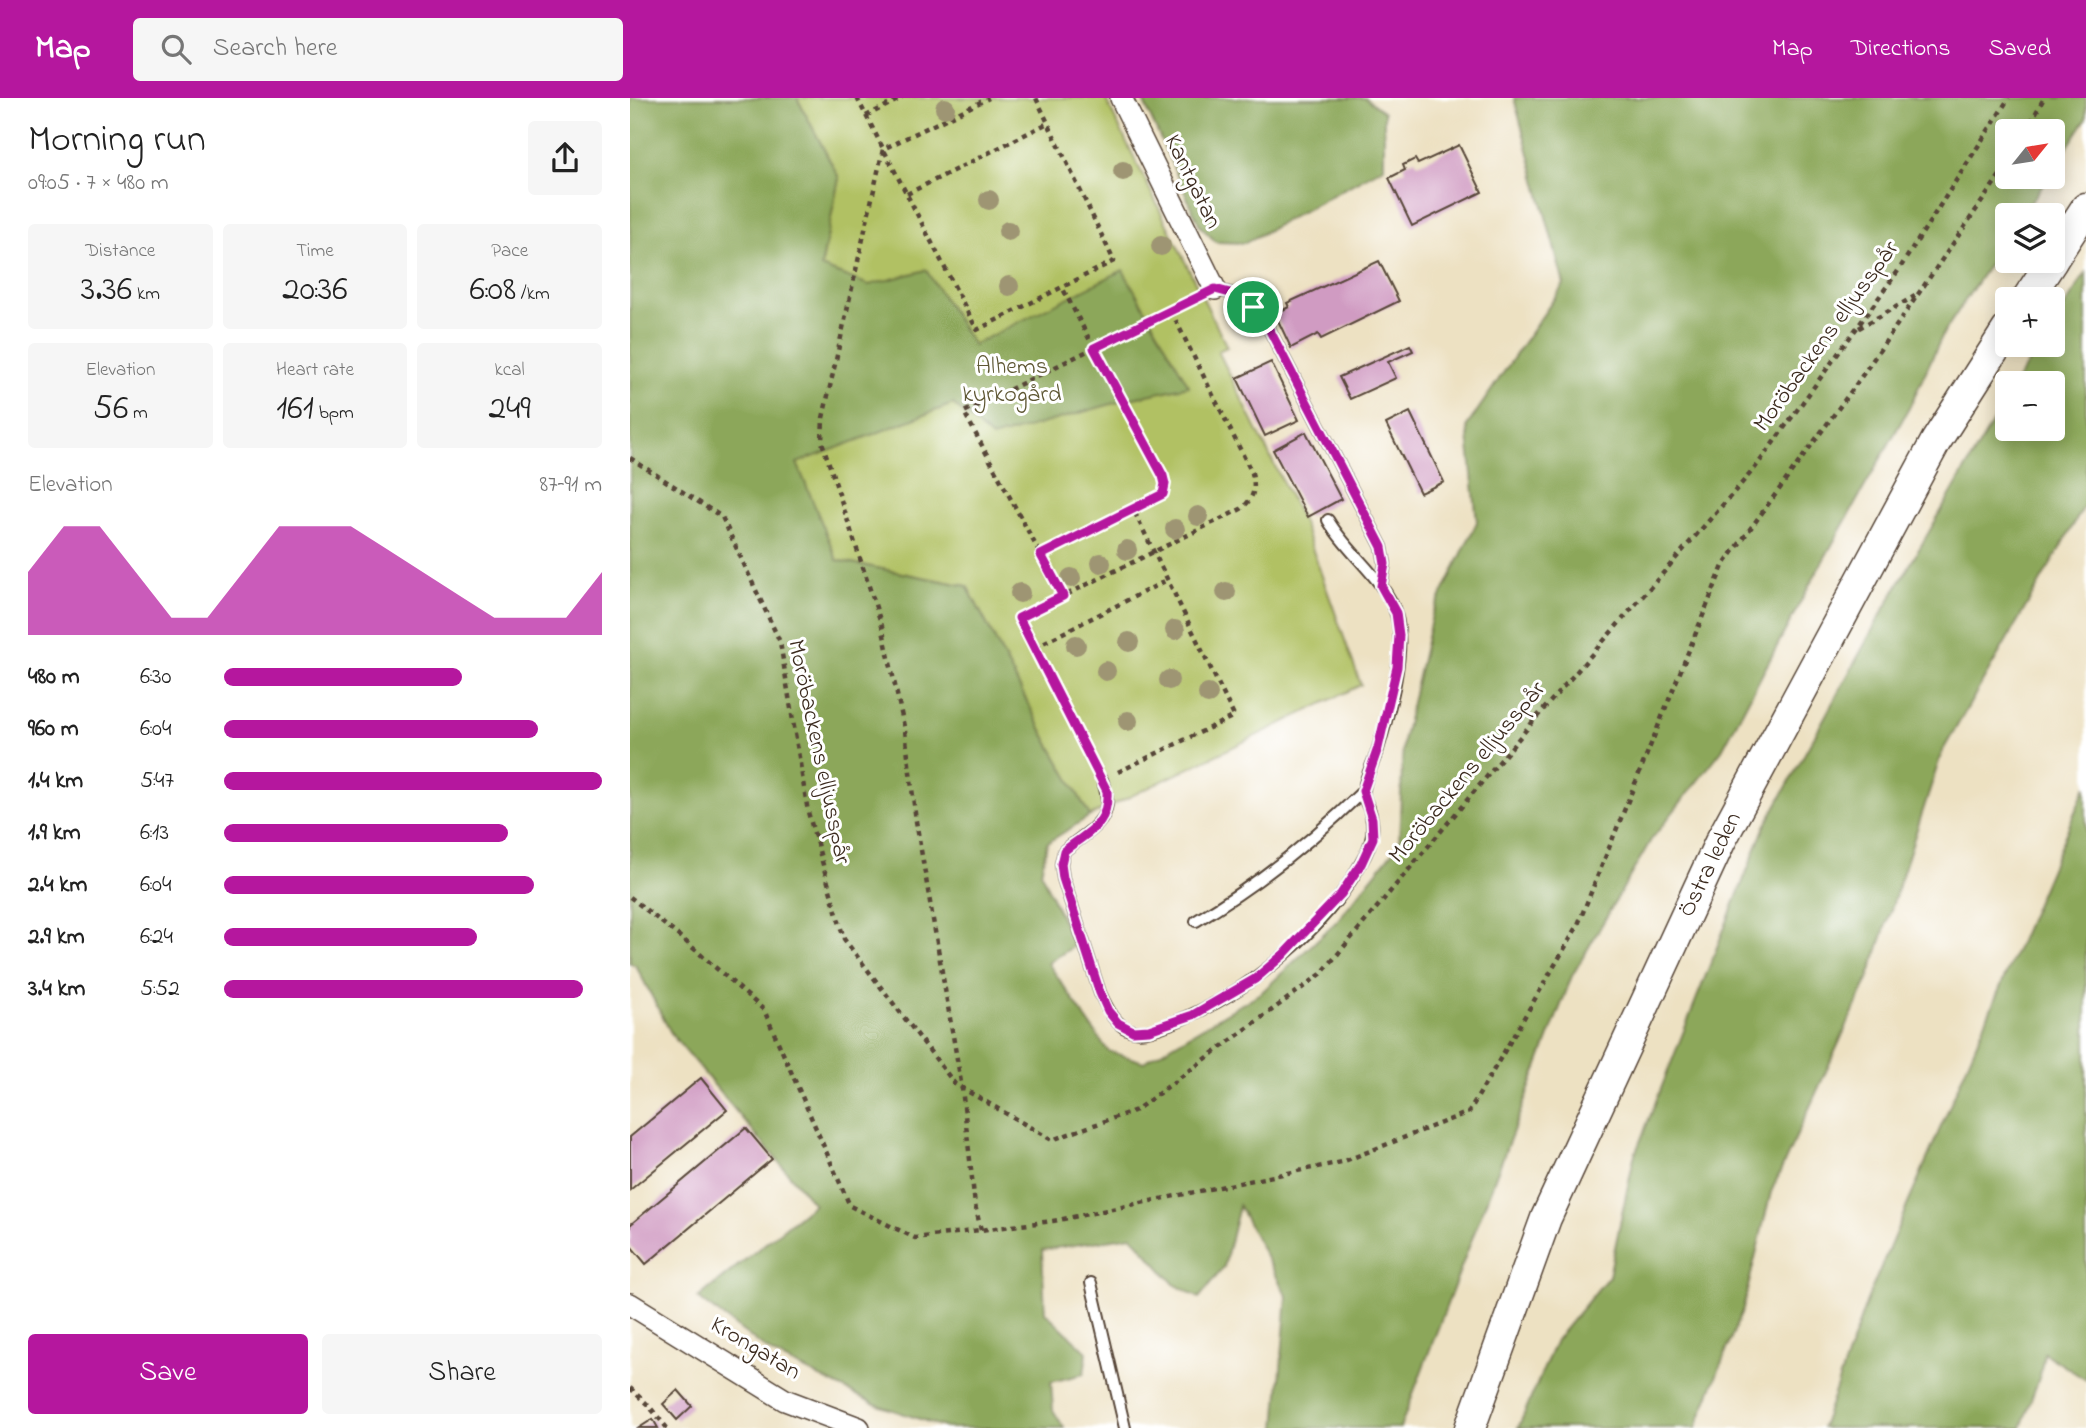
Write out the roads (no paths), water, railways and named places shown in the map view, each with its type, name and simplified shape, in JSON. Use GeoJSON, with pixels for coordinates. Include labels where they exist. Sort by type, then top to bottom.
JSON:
{"type":"FeatureCollection","features":[{"type":"Feature","properties":{"kind":"street","name":"Kantgatan"},"geometry":{"type":"LineString","coordinates":[[1121,98],[1215,289]]}},
{"type":"Feature","properties":{"kind":"street"},"geometry":{"type":"LineString","coordinates":[[2065,240],[2086,208]]}},
{"type":"Feature","properties":{"kind":"street","name":"Östra leden"},"geometry":{"type":"LineString","coordinates":[[1470,1428],[1546,1218],[1720,842],[1936,441],[1995,349]]}},
{"type":"Feature","properties":{"kind":"street","name":"Krongatan"},"geometry":{"type":"LineString","coordinates":[[630,1304],[785,1400],[859,1428]]}},
{"type":"Feature","properties":{"kind":"lane"},"geometry":{"type":"LineString","coordinates":[[1215,289],[1241,296],[1266,323],[1382,547],[1385,564],[1381,586]]}},
{"type":"Feature","properties":{"kind":"lane"},"geometry":{"type":"LineString","coordinates":[[1196,921],[1274,869],[1342,812],[1363,791],[1378,748],[1397,667],[1399,635],[1396,613],[1381,586],[1337,536],[1328,520]]}},
{"type":"Feature","properties":{"kind":"lane"},"geometry":{"type":"LineString","coordinates":[[1102,780],[1107,791],[1108,805],[1102,818],[1091,834],[1064,851],[1061,864],[1063,878],[1100,993],[1113,1017],[1133,1031],[1149,1030],[1193,1015],[1231,994],[1255,979],[1314,924],[1341,894],[1361,864],[1373,838],[1372,819],[1363,791]]}},
{"type":"Feature","properties":{"kind":"lane"},"geometry":{"type":"LineString","coordinates":[[1091,1283],[1125,1428]]}},
{"type":"Feature","properties":{"kind":"park label","name":"Alhems kyrkogård"},"geometry":{"type":"Point","coordinates":[1012,381]}}]}
